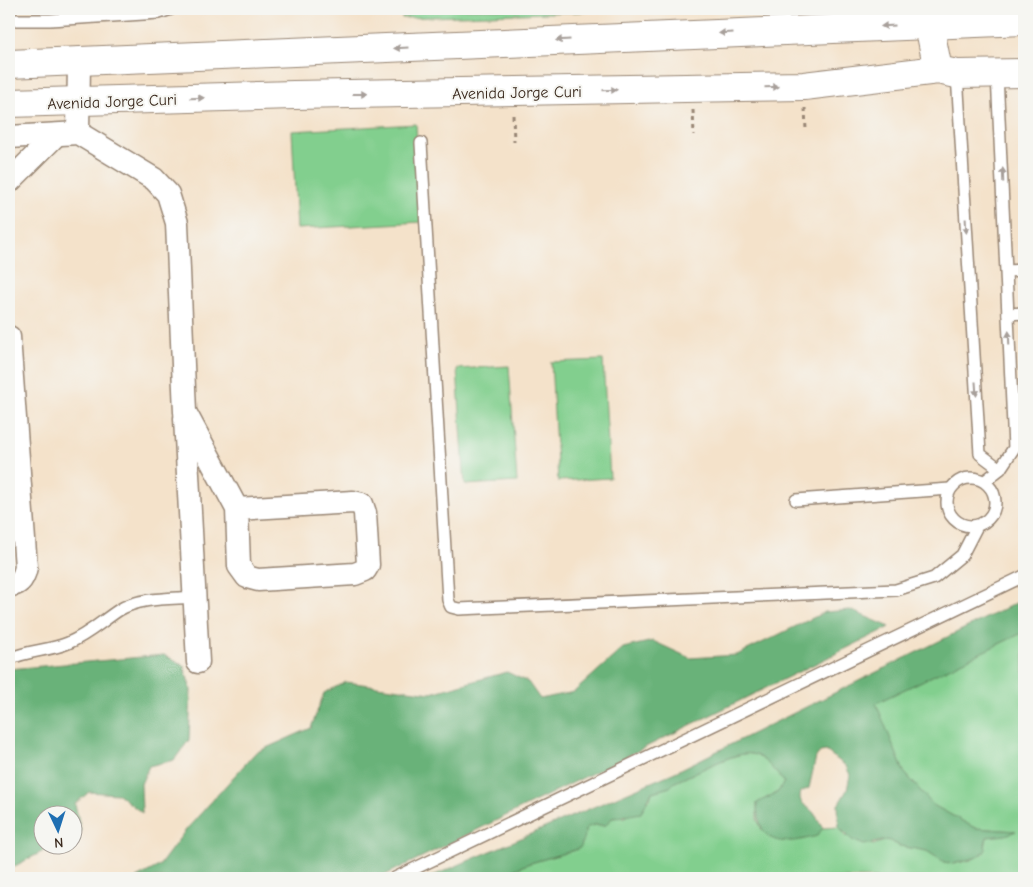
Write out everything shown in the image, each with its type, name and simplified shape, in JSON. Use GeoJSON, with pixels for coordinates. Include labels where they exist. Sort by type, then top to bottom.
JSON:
{"type":"FeatureCollection","features":[{"type":"Feature","properties":{"kind":"street"},"geometry":{"type":"LineString","coordinates":[[9,64],[1024,21]]}},
{"type":"Feature","properties":{"kind":"street"},"geometry":{"type":"LineString","coordinates":[[929,24],[948,72]]}},
{"type":"Feature","properties":{"kind":"street"},"geometry":{"type":"LineString","coordinates":[[9,182],[67,134],[77,102],[79,62]]}},
{"type":"Feature","properties":{"kind":"street","name":"Avenida Jorge Curi"},"geometry":{"type":"LineString","coordinates":[[9,103],[294,95],[804,86],[948,72],[1024,73]]}},
{"type":"Feature","properties":{"kind":"street"},"geometry":{"type":"LineString","coordinates":[[9,137],[67,134],[154,179],[168,194],[177,223],[198,662]]}},
{"type":"Feature","properties":{"kind":"street"},"geometry":{"type":"LineString","coordinates":[[9,337],[17,541],[26,567],[23,578],[15,585],[9,585]]}},
{"type":"Feature","properties":{"kind":"street"},"geometry":{"type":"LineString","coordinates":[[185,412],[237,510],[239,566],[247,577],[258,580],[356,574],[365,570],[368,565],[365,513],[362,504],[353,502],[237,510]]}},
{"type":"Feature","properties":{"kind":"lane"},"geometry":{"type":"LineString","coordinates":[[9,20],[50,20],[171,9]]}},
{"type":"Feature","properties":{"kind":"lane"},"geometry":{"type":"LineString","coordinates":[[948,72],[980,454],[1000,469]]}},
{"type":"Feature","properties":{"kind":"lane"},"geometry":{"type":"LineString","coordinates":[[985,481],[1000,469],[1014,448],[997,74]]}},
{"type":"Feature","properties":{"kind":"lane"},"geometry":{"type":"LineString","coordinates":[[421,143],[448,600],[451,607],[459,609],[896,590],[934,578],[962,555],[977,526],[990,517],[996,502],[991,486],[985,481],[969,477],[955,483],[950,489],[947,505],[954,519],[961,524],[977,526]]}},
{"type":"Feature","properties":{"kind":"lane"},"geometry":{"type":"LineString","coordinates":[[1007,271],[1024,270]]}},
{"type":"Feature","properties":{"kind":"lane"},"geometry":{"type":"LineString","coordinates":[[1008,314],[1024,313]]}},
{"type":"Feature","properties":{"kind":"lane"},"geometry":{"type":"LineString","coordinates":[[796,500],[950,489]]}},
{"type":"Feature","properties":{"kind":"lane"},"geometry":{"type":"LineString","coordinates":[[395,878],[1024,576]]}},
{"type":"Feature","properties":{"kind":"lane"},"geometry":{"type":"LineString","coordinates":[[9,659],[37,650],[67,644],[92,631],[120,609],[142,601],[195,597]]}},
{"type":"Feature","properties":{"kind":"green space"},"geometry":{"type":"Polygon","coordinates":[[[402,9],[661,9],[402,18],[402,9]]]}},
{"type":"Feature","properties":{"kind":"green space"},"geometry":{"type":"Polygon","coordinates":[[[416,124],[422,222],[297,229],[292,131],[416,124]]]}},
{"type":"Feature","properties":{"kind":"green space"},"geometry":{"type":"Polygon","coordinates":[[[603,360],[610,478],[558,481],[551,362],[603,360]]]}},
{"type":"Feature","properties":{"kind":"green space"},"geometry":{"type":"Polygon","coordinates":[[[509,366],[517,482],[465,485],[457,369],[509,366]]]}},
{"type":"Feature","properties":{"kind":"green space"},"geometry":{"type":"Polygon","coordinates":[[[1024,599],[1024,632],[876,703],[904,772],[933,805],[975,828],[1016,831],[1006,835],[987,837],[986,850],[978,857],[953,864],[944,862],[927,851],[900,846],[888,840],[864,845],[852,840],[839,827],[838,805],[847,790],[850,775],[846,766],[826,751],[820,752],[816,757],[809,788],[801,792],[800,796],[801,802],[813,812],[823,828],[817,836],[804,839],[782,841],[774,839],[767,835],[762,828],[758,817],[757,803],[778,792],[784,782],[770,765],[761,758],[752,754],[745,754],[725,759],[675,782],[670,787],[652,792],[641,813],[612,818],[606,825],[593,825],[586,828],[581,847],[575,850],[527,864],[496,878],[428,878],[675,772],[1024,599]]]}},
{"type":"Feature","properties":{"kind":"green space"},"geometry":{"type":"Polygon","coordinates":[[[850,610],[890,627],[379,878],[136,878],[159,866],[185,831],[255,753],[311,728],[324,693],[346,682],[431,693],[507,672],[528,682],[540,699],[574,692],[623,648],[653,641],[690,658],[737,655],[825,612],[850,610]]]}},
{"type":"Feature","properties":{"kind":"green space"},"geometry":{"type":"Polygon","coordinates":[[[1024,632],[1024,878],[496,878],[527,864],[575,850],[581,847],[586,828],[593,825],[606,825],[612,818],[626,817],[650,799],[652,792],[670,787],[675,782],[725,759],[745,754],[756,755],[761,758],[770,765],[784,782],[778,792],[757,803],[757,819],[762,830],[776,838],[788,841],[800,840],[816,836],[823,828],[839,827],[846,836],[873,845],[888,840],[900,846],[927,851],[944,862],[953,864],[971,860],[984,853],[987,837],[1015,831],[975,828],[933,805],[904,772],[875,703],[1024,632]]]}},
{"type":"Feature","properties":{"kind":"green space"},"geometry":{"type":"Polygon","coordinates":[[[164,655],[184,666],[191,690],[189,740],[174,760],[149,766],[141,784],[142,813],[118,794],[89,792],[75,804],[32,804],[32,854],[38,854],[13,867],[9,867],[9,669],[164,655]]]}}]}
